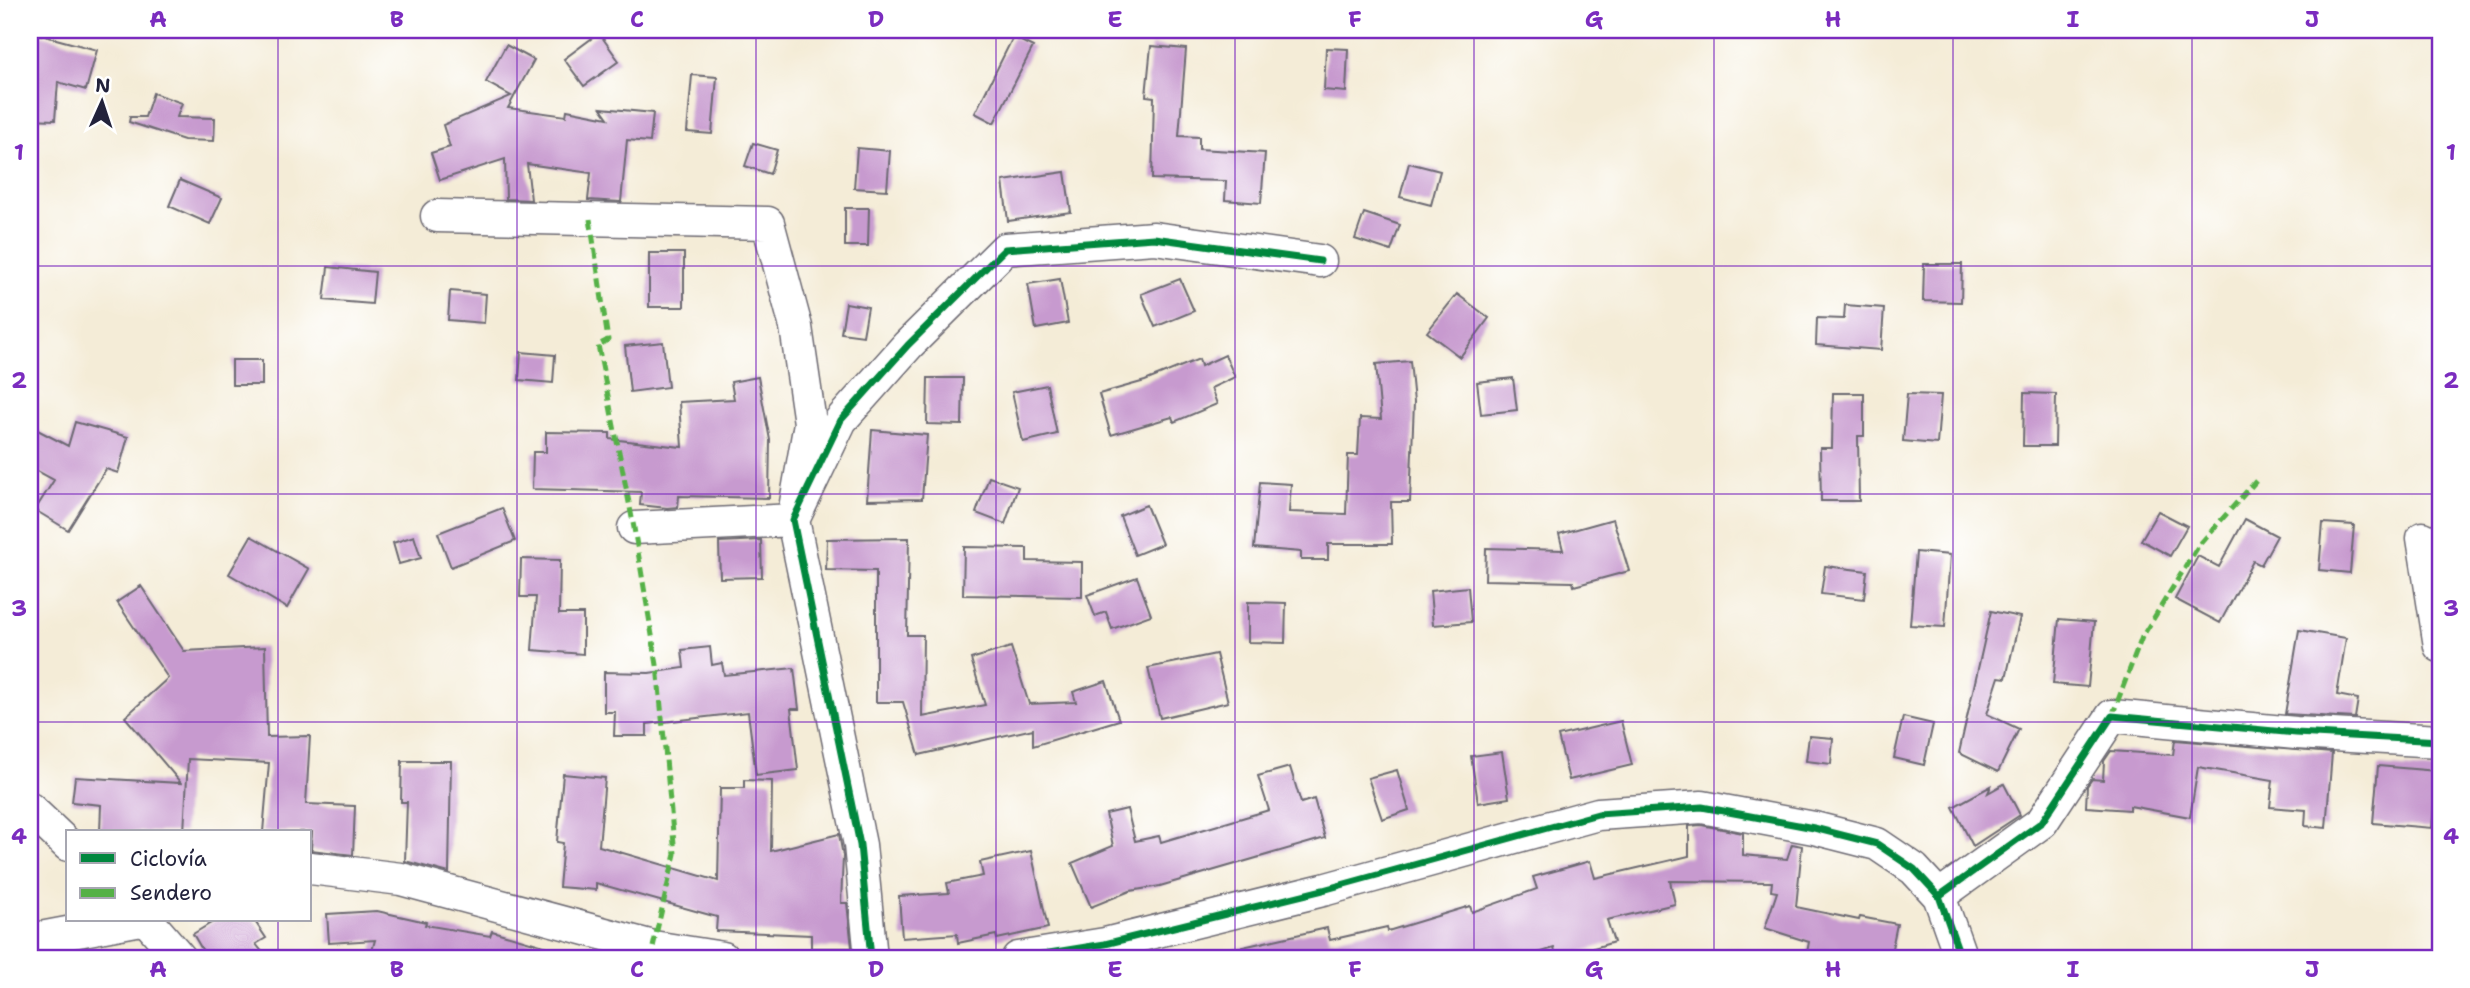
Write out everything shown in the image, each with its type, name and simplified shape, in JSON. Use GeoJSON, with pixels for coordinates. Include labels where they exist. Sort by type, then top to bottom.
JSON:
{"type":"FeatureCollection","features":[{"type":"Feature","properties":{"kind":"street"},"geometry":{"type":"LineString","coordinates":[[437,216],[768,223],[796,327],[810,424],[793,520],[860,845],[871,958]]}},
{"type":"Feature","properties":{"kind":"street"},"geometry":{"type":"LineString","coordinates":[[793,520],[841,420],[908,345],[1005,249],[1154,238],[1320,261]]}},
{"type":"Feature","properties":{"kind":"street"},"geometry":{"type":"LineString","coordinates":[[634,528],[793,520]]}},
{"type":"Feature","properties":{"kind":"street"},"geometry":{"type":"LineString","coordinates":[[2423,538],[2440,646]]}},
{"type":"Feature","properties":{"kind":"street"},"geometry":{"type":"LineString","coordinates":[[1939,895],[2042,822],[2112,716],[2296,733],[2440,741]]}},
{"type":"Feature","properties":{"kind":"street"},"geometry":{"type":"LineString","coordinates":[[1018,958],[1131,938],[1323,890],[1598,814],[1702,807],[1814,828],[1877,844],[1914,869],[1939,895],[1961,958]]}},
{"type":"Feature","properties":{"kind":"street"},"geometry":{"type":"LineString","coordinates":[[30,809],[66,843]]}},
{"type":"Feature","properties":{"kind":"street"},"geometry":{"type":"LineString","coordinates":[[312,868],[401,879],[653,947],[723,958]]}},
{"type":"Feature","properties":{"kind":"street"},"geometry":{"type":"LineString","coordinates":[[30,940],[125,922]]}},
{"type":"Feature","properties":{"kind":"street"},"geometry":{"type":"LineString","coordinates":[[149,922],[180,958]]}},
{"type":"Feature","properties":{"kind":"building"},"geometry":{"type":"Polygon","coordinates":[[[30,32],[97,50],[86,90],[58,82],[55,120],[30,119],[30,32]]]}},
{"type":"Feature","properties":{"kind":"building"},"geometry":{"type":"Polygon","coordinates":[[[599,33],[619,61],[584,86],[564,59],[599,33]]]}},
{"type":"Feature","properties":{"kind":"building"},"geometry":{"type":"Polygon","coordinates":[[[1013,37],[1033,47],[994,123],[975,113],[1013,37]]]}},
{"type":"Feature","properties":{"kind":"building"},"geometry":{"type":"Polygon","coordinates":[[[506,45],[534,60],[508,108],[566,116],[567,110],[608,118],[601,108],[653,113],[650,142],[627,140],[621,202],[588,200],[591,173],[527,164],[531,200],[506,199],[505,159],[440,180],[431,153],[450,147],[443,125],[511,96],[486,82],[506,45]]]}},
{"type":"Feature","properties":{"kind":"building"},"geometry":{"type":"Polygon","coordinates":[[[1151,46],[1186,49],[1179,136],[1199,137],[1199,149],[1265,153],[1261,203],[1225,200],[1226,181],[1152,179],[1154,97],[1146,96],[1151,46]]]}},
{"type":"Feature","properties":{"kind":"building"},"geometry":{"type":"Polygon","coordinates":[[[1326,48],[1348,49],[1346,92],[1324,90],[1326,48]]]}},
{"type":"Feature","properties":{"kind":"building"},"geometry":{"type":"Polygon","coordinates":[[[692,75],[717,77],[712,134],[687,132],[692,75]]]}},
{"type":"Feature","properties":{"kind":"building"},"geometry":{"type":"Polygon","coordinates":[[[153,93],[182,103],[177,117],[215,118],[214,141],[184,140],[129,122],[130,117],[145,117],[153,93]]]}},
{"type":"Feature","properties":{"kind":"building"},"geometry":{"type":"Polygon","coordinates":[[[753,143],[777,150],[770,174],[745,166],[753,143]]]}},
{"type":"Feature","properties":{"kind":"building"},"geometry":{"type":"Polygon","coordinates":[[[857,148],[890,151],[887,190],[854,188],[857,148]]]}},
{"type":"Feature","properties":{"kind":"building"},"geometry":{"type":"Polygon","coordinates":[[[1409,163],[1440,171],[1431,205],[1400,197],[1409,163]]]}},
{"type":"Feature","properties":{"kind":"building"},"geometry":{"type":"Polygon","coordinates":[[[1065,172],[1071,212],[1008,221],[1003,181],[1065,172]]]}},
{"type":"Feature","properties":{"kind":"building"},"geometry":{"type":"Polygon","coordinates":[[[180,180],[222,198],[210,224],[169,206],[180,180]]]}},
{"type":"Feature","properties":{"kind":"building"},"geometry":{"type":"Polygon","coordinates":[[[845,208],[869,208],[868,246],[845,246],[845,208]]]}},
{"type":"Feature","properties":{"kind":"building"},"geometry":{"type":"Polygon","coordinates":[[[1364,213],[1400,225],[1391,251],[1355,239],[1364,213]]]}},
{"type":"Feature","properties":{"kind":"building"},"geometry":{"type":"Polygon","coordinates":[[[649,253],[684,253],[684,307],[649,307],[649,253]]]}},
{"type":"Feature","properties":{"kind":"building"},"geometry":{"type":"Polygon","coordinates":[[[1924,264],[1962,264],[1961,302],[1923,301],[1924,264]]]}},
{"type":"Feature","properties":{"kind":"building"},"geometry":{"type":"Polygon","coordinates":[[[328,267],[375,272],[372,304],[324,300],[328,267]]]}},
{"type":"Feature","properties":{"kind":"building"},"geometry":{"type":"Polygon","coordinates":[[[1060,279],[1068,323],[1036,329],[1028,284],[1060,279]]]}},
{"type":"Feature","properties":{"kind":"building"},"geometry":{"type":"Polygon","coordinates":[[[1180,279],[1194,311],[1155,327],[1141,294],[1180,279]]]}},
{"type":"Feature","properties":{"kind":"building"},"geometry":{"type":"Polygon","coordinates":[[[450,291],[486,294],[484,323],[448,320],[450,291]]]}},
{"type":"Feature","properties":{"kind":"building"},"geometry":{"type":"Polygon","coordinates":[[[1457,294],[1489,318],[1460,357],[1427,332],[1457,294]]]}},
{"type":"Feature","properties":{"kind":"building"},"geometry":{"type":"Polygon","coordinates":[[[846,303],[868,307],[863,336],[841,333],[846,303]]]}},
{"type":"Feature","properties":{"kind":"building"},"geometry":{"type":"Polygon","coordinates":[[[1845,305],[1884,308],[1881,350],[1816,345],[1817,318],[1844,319],[1845,305]]]}},
{"type":"Feature","properties":{"kind":"building"},"geometry":{"type":"Polygon","coordinates":[[[663,342],[668,387],[630,392],[625,346],[663,342]]]}},
{"type":"Feature","properties":{"kind":"building"},"geometry":{"type":"Polygon","coordinates":[[[521,352],[555,355],[553,383],[519,380],[521,352]]]}},
{"type":"Feature","properties":{"kind":"building"},"geometry":{"type":"Polygon","coordinates":[[[1225,355],[1235,377],[1211,388],[1217,404],[1174,422],[1172,417],[1111,435],[1099,394],[1145,381],[1199,359],[1201,366],[1225,355]]]}},
{"type":"Feature","properties":{"kind":"building"},"geometry":{"type":"Polygon","coordinates":[[[232,360],[262,360],[262,385],[232,385],[232,360]]]}},
{"type":"Feature","properties":{"kind":"building"},"geometry":{"type":"Polygon","coordinates":[[[1410,361],[1414,402],[1410,502],[1391,502],[1392,544],[1328,544],[1328,560],[1301,560],[1301,552],[1254,548],[1260,482],[1291,484],[1289,512],[1346,514],[1348,455],[1358,455],[1360,418],[1381,419],[1376,364],[1410,361]]]}},
{"type":"Feature","properties":{"kind":"building"},"geometry":{"type":"Polygon","coordinates":[[[758,377],[770,440],[769,498],[679,496],[678,507],[667,508],[640,505],[641,492],[532,489],[533,452],[546,452],[546,432],[610,433],[610,439],[682,447],[679,402],[734,399],[731,382],[758,377]]]}},
{"type":"Feature","properties":{"kind":"building"},"geometry":{"type":"Polygon","coordinates":[[[928,378],[963,378],[962,425],[927,424],[928,378]]]}},
{"type":"Feature","properties":{"kind":"building"},"geometry":{"type":"Polygon","coordinates":[[[1513,378],[1517,410],[1481,414],[1477,382],[1513,378]]]}},
{"type":"Feature","properties":{"kind":"building"},"geometry":{"type":"Polygon","coordinates":[[[1047,385],[1057,434],[1023,442],[1012,392],[1047,385]]]}},
{"type":"Feature","properties":{"kind":"building"},"geometry":{"type":"Polygon","coordinates":[[[1833,393],[1864,393],[1864,436],[1858,436],[1859,501],[1821,501],[1820,448],[1832,448],[1833,393]]]}},
{"type":"Feature","properties":{"kind":"building"},"geometry":{"type":"Polygon","coordinates":[[[2024,393],[2056,394],[2055,446],[2023,446],[2024,393]]]}},
{"type":"Feature","properties":{"kind":"building"},"geometry":{"type":"Polygon","coordinates":[[[1907,394],[1941,395],[1937,444],[1903,441],[1907,394]]]}},
{"type":"Feature","properties":{"kind":"building"},"geometry":{"type":"Polygon","coordinates":[[[75,422],[128,437],[118,473],[106,469],[68,530],[35,510],[54,480],[30,467],[30,426],[68,446],[75,422]]]}},
{"type":"Feature","properties":{"kind":"building"},"geometry":{"type":"Polygon","coordinates":[[[872,430],[927,435],[922,499],[867,500],[872,430]]]}},
{"type":"Feature","properties":{"kind":"building"},"geometry":{"type":"Polygon","coordinates":[[[989,477],[1018,487],[1005,524],[976,513],[989,477]]]}},
{"type":"Feature","properties":{"kind":"building"},"geometry":{"type":"Polygon","coordinates":[[[1146,505],[1162,544],[1135,555],[1120,516],[1146,505]]]}},
{"type":"Feature","properties":{"kind":"building"},"geometry":{"type":"Polygon","coordinates":[[[502,508],[515,541],[451,567],[438,533],[502,508]]]}},
{"type":"Feature","properties":{"kind":"building"},"geometry":{"type":"Polygon","coordinates":[[[2158,511],[2187,526],[2170,556],[2141,540],[2158,511]]]}},
{"type":"Feature","properties":{"kind":"building"},"geometry":{"type":"Polygon","coordinates":[[[1613,519],[1629,571],[1574,586],[1573,582],[1485,580],[1486,548],[1563,550],[1559,534],[1613,519]]]}},
{"type":"Feature","properties":{"kind":"building"},"geometry":{"type":"Polygon","coordinates":[[[2245,519],[2277,536],[2261,565],[2253,561],[2220,623],[2175,599],[2198,556],[2219,567],[2245,519]]]}},
{"type":"Feature","properties":{"kind":"building"},"geometry":{"type":"Polygon","coordinates":[[[2323,523],[2354,525],[2350,573],[2319,570],[2323,523]]]}},
{"type":"Feature","properties":{"kind":"building"},"geometry":{"type":"Polygon","coordinates":[[[251,536],[309,569],[287,608],[229,574],[251,536]]]}},
{"type":"Feature","properties":{"kind":"building"},"geometry":{"type":"Polygon","coordinates":[[[414,536],[421,558],[399,564],[393,543],[414,536]]]}},
{"type":"Feature","properties":{"kind":"building"},"geometry":{"type":"Polygon","coordinates":[[[909,538],[907,635],[923,635],[922,717],[985,705],[971,659],[1011,647],[1029,704],[1076,702],[1073,692],[1106,681],[1119,720],[1033,746],[1033,729],[919,755],[903,702],[876,702],[876,571],[826,570],[827,539],[909,538]]]}},
{"type":"Feature","properties":{"kind":"building"},"geometry":{"type":"Polygon","coordinates":[[[761,540],[762,577],[720,578],[719,542],[761,540]]]}},
{"type":"Feature","properties":{"kind":"building"},"geometry":{"type":"Polygon","coordinates":[[[964,547],[1027,548],[1027,561],[1082,562],[1082,597],[963,595],[964,547]]]}},
{"type":"Feature","properties":{"kind":"building"},"geometry":{"type":"Polygon","coordinates":[[[1916,552],[1950,555],[1945,627],[1910,625],[1916,552]]]}},
{"type":"Feature","properties":{"kind":"building"},"geometry":{"type":"Polygon","coordinates":[[[521,559],[560,560],[559,614],[583,614],[583,654],[532,650],[536,597],[520,597],[521,559]]]}},
{"type":"Feature","properties":{"kind":"building"},"geometry":{"type":"Polygon","coordinates":[[[1825,566],[1867,571],[1864,599],[1821,594],[1825,566]]]}},
{"type":"Feature","properties":{"kind":"building"},"geometry":{"type":"Polygon","coordinates":[[[1137,577],[1151,615],[1112,629],[1106,612],[1095,616],[1087,595],[1137,577]]]}},
{"type":"Feature","properties":{"kind":"building"},"geometry":{"type":"Polygon","coordinates":[[[141,586],[184,651],[265,647],[267,737],[310,736],[306,804],[355,806],[353,855],[312,850],[312,830],[263,830],[269,763],[188,759],[184,830],[100,830],[101,805],[72,802],[75,777],[181,783],[125,717],[168,678],[117,602],[141,586]]]}},
{"type":"Feature","properties":{"kind":"building"},"geometry":{"type":"Polygon","coordinates":[[[1468,587],[1471,622],[1433,625],[1430,591],[1468,587]]]}},
{"type":"Feature","properties":{"kind":"building"},"geometry":{"type":"Polygon","coordinates":[[[1248,602],[1286,603],[1285,643],[1248,642],[1248,602]]]}},
{"type":"Feature","properties":{"kind":"building"},"geometry":{"type":"Polygon","coordinates":[[[1991,611],[2020,617],[2006,678],[1999,677],[1987,714],[2019,729],[1998,772],[1959,753],[1991,611]]]}},
{"type":"Feature","properties":{"kind":"building"},"geometry":{"type":"Polygon","coordinates":[[[2059,619],[2094,622],[2088,687],[2053,684],[2059,619]]]}},
{"type":"Feature","properties":{"kind":"building"},"geometry":{"type":"Polygon","coordinates":[[[2299,630],[2346,638],[2337,695],[2358,699],[2355,718],[2285,714],[2299,630]]]}},
{"type":"Feature","properties":{"kind":"building"},"geometry":{"type":"Polygon","coordinates":[[[710,647],[712,665],[722,663],[724,675],[794,668],[799,709],[791,709],[798,770],[756,775],[748,712],[647,724],[647,736],[614,736],[615,712],[604,712],[604,672],[649,673],[684,668],[682,650],[710,647]]]}},
{"type":"Feature","properties":{"kind":"building"},"geometry":{"type":"Polygon","coordinates":[[[1216,654],[1228,702],[1160,718],[1148,668],[1216,654]]]}},
{"type":"Feature","properties":{"kind":"building"},"geometry":{"type":"Polygon","coordinates":[[[1903,717],[1933,724],[1924,765],[1894,758],[1903,717]]]}},
{"type":"Feature","properties":{"kind":"building"},"geometry":{"type":"Polygon","coordinates":[[[1621,721],[1632,765],[1569,780],[1558,736],[1621,721]]]}},
{"type":"Feature","properties":{"kind":"building"},"geometry":{"type":"Polygon","coordinates":[[[1809,736],[1833,738],[1831,764],[1806,761],[1809,736]]]}},
{"type":"Feature","properties":{"kind":"building"},"geometry":{"type":"Polygon","coordinates":[[[2175,740],[2332,753],[2326,828],[2305,826],[2306,810],[2270,807],[2273,780],[2198,767],[2190,817],[2130,806],[2130,810],[2086,807],[2087,786],[2092,779],[2103,780],[2104,761],[2111,751],[2173,755],[2175,740]]]}},
{"type":"Feature","properties":{"kind":"building"},"geometry":{"type":"Polygon","coordinates":[[[1502,752],[1509,798],[1478,803],[1471,756],[1502,752]]]}},
{"type":"Feature","properties":{"kind":"building"},"geometry":{"type":"Polygon","coordinates":[[[402,761],[451,761],[449,873],[405,861],[407,802],[401,802],[402,761]]]}},
{"type":"Feature","properties":{"kind":"building"},"geometry":{"type":"Polygon","coordinates":[[[2378,766],[2437,771],[2432,828],[2373,823],[2378,766]]]}},
{"type":"Feature","properties":{"kind":"building"},"geometry":{"type":"Polygon","coordinates":[[[1290,767],[1301,803],[1314,799],[1325,838],[1160,886],[1130,891],[1091,907],[1072,863],[1113,846],[1106,814],[1127,809],[1135,841],[1159,836],[1161,842],[1269,810],[1258,776],[1290,767]]]}},
{"type":"Feature","properties":{"kind":"building"},"geometry":{"type":"Polygon","coordinates":[[[1397,770],[1409,810],[1382,819],[1368,778],[1397,770]]]}},
{"type":"Feature","properties":{"kind":"building"},"geometry":{"type":"Polygon","coordinates":[[[563,774],[605,778],[599,846],[718,881],[720,788],[744,788],[744,780],[772,781],[771,851],[839,834],[843,856],[841,903],[847,903],[852,948],[811,948],[811,935],[716,931],[717,917],[596,883],[596,890],[559,887],[563,843],[557,842],[563,774]]]}},
{"type":"Feature","properties":{"kind":"building"},"geometry":{"type":"Polygon","coordinates":[[[2004,784],[2020,815],[1973,846],[1953,807],[1991,786],[1988,793],[2004,784]]]}},
{"type":"Feature","properties":{"kind":"building"},"geometry":{"type":"Polygon","coordinates":[[[1701,825],[1743,833],[1743,855],[1787,859],[1792,844],[1802,846],[1796,907],[1859,920],[1860,917],[1897,924],[1890,958],[1806,958],[1809,942],[1765,928],[1777,892],[1771,891],[1772,882],[1670,881],[1675,904],[1607,920],[1614,942],[1560,958],[1557,958],[1554,948],[1523,958],[1491,958],[1488,952],[1468,958],[1235,958],[1234,949],[1327,928],[1330,940],[1387,927],[1388,931],[1470,906],[1472,912],[1537,889],[1533,877],[1590,861],[1595,878],[1689,856],[1689,826],[1701,825]]]}},
{"type":"Feature","properties":{"kind":"building"},"geometry":{"type":"Polygon","coordinates":[[[1031,851],[1048,928],[997,939],[996,935],[958,943],[957,934],[902,938],[899,896],[949,893],[947,883],[983,876],[980,862],[1031,851]]]}},
{"type":"Feature","properties":{"kind":"building"},"geometry":{"type":"Polygon","coordinates":[[[377,911],[426,922],[425,925],[490,936],[492,931],[565,952],[564,958],[370,958],[375,940],[329,943],[327,914],[377,911]]]}},
{"type":"Feature","properties":{"kind":"building"},"geometry":{"type":"Polygon","coordinates":[[[213,922],[255,922],[266,938],[256,944],[267,958],[207,958],[193,934],[213,922]]]}},
{"type":"Feature","properties":{"kind":"marked path"},"geometry":{"type":"LineString","coordinates":[[590,219],[608,340],[598,345],[634,528],[657,665],[675,854],[653,947]]}},
{"type":"Feature","properties":{"kind":"marked path"},"geometry":{"type":"LineString","coordinates":[[2112,716],[2142,637],[2199,545],[2256,481]]}},
{"type":"Feature","properties":{"kind":"cycle path"},"geometry":{"type":"LineString","coordinates":[[871,958],[860,845],[793,520],[841,420],[908,345],[1005,249],[1154,238],[1320,261]]}},
{"type":"Feature","properties":{"kind":"cycle path"},"geometry":{"type":"LineString","coordinates":[[1939,896],[2042,822],[2112,716],[2296,733],[2440,741]]}},
{"type":"Feature","properties":{"kind":"cycle path"},"geometry":{"type":"LineString","coordinates":[[1018,958],[1105,944],[1323,890],[1598,814],[1702,807],[1814,828],[1877,844],[1914,869],[1939,896],[1961,958]]}}]}
